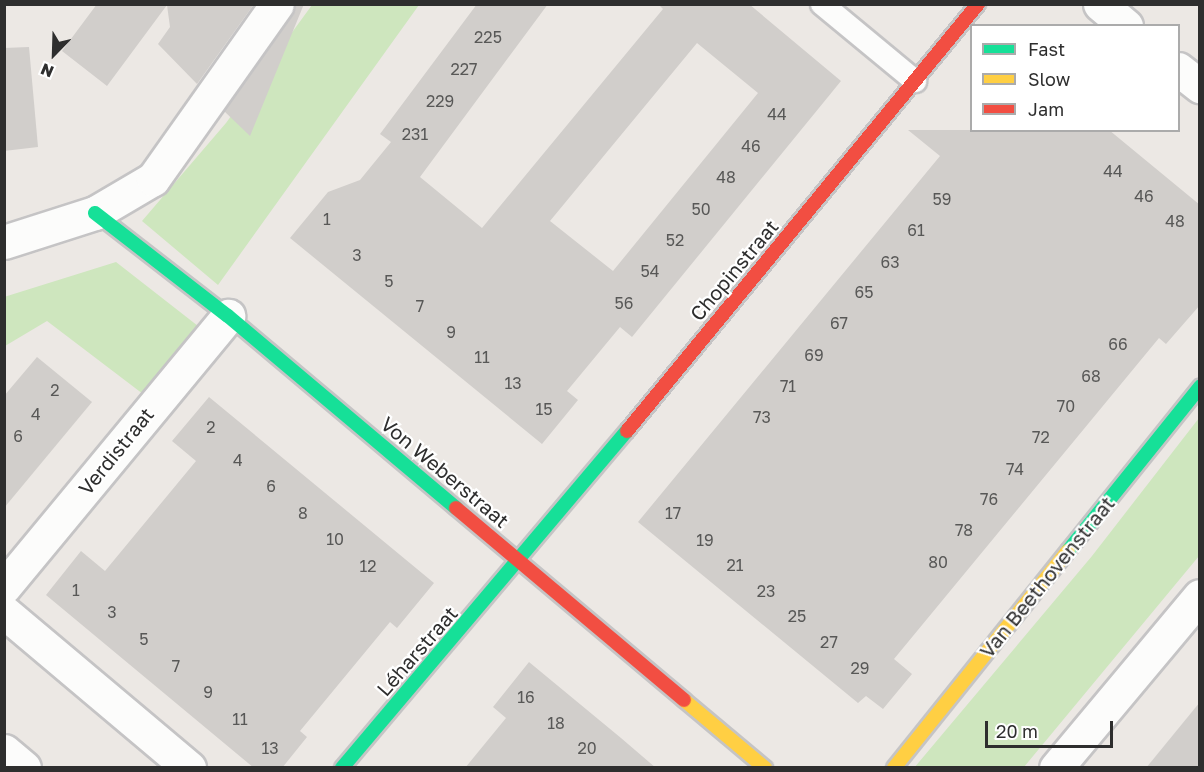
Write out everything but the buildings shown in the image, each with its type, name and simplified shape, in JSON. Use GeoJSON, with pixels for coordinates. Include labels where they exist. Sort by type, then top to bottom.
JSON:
{"type":"FeatureCollection","features":[{"type":"Feature","properties":{"kind":"street"},"geometry":{"type":"LineString","coordinates":[[4,242],[95,213],[153,179],[277,4]]}},
{"type":"Feature","properties":{"kind":"street","name":"Chopinstraat"},"geometry":{"type":"LineString","coordinates":[[520,561],[978,4]]}},
{"type":"Feature","properties":{"kind":"street"},"geometry":{"type":"LineString","coordinates":[[1100,4],[1124,24]]}},
{"type":"Feature","properties":{"kind":"street"},"geometry":{"type":"LineString","coordinates":[[1180,70],[1200,86]]}},
{"type":"Feature","properties":{"kind":"street","name":"Von Weberstraat"},"geometry":{"type":"LineString","coordinates":[[95,213],[228,316],[765,768]]}},
{"type":"Feature","properties":{"kind":"street","name":"Verdistraat"},"geometry":{"type":"LineString","coordinates":[[4,587],[228,316]]}},
{"type":"Feature","properties":{"kind":"street","name":"Van Beethovenstraat"},"geometry":{"type":"LineString","coordinates":[[894,768],[1200,387]]}},
{"type":"Feature","properties":{"kind":"street","name":"Léharstraat"},"geometry":{"type":"LineString","coordinates":[[342,768],[520,561]]}},
{"type":"Feature","properties":{"kind":"street"},"geometry":{"type":"LineString","coordinates":[[1056,768],[1200,596]]}},
{"type":"Feature","properties":{"kind":"street"},"geometry":{"type":"LineString","coordinates":[[4,612],[189,768]]}},
{"type":"Feature","properties":{"kind":"street"},"geometry":{"type":"LineString","coordinates":[[4,751],[24,768]]}},
{"type":"Feature","properties":{"kind":"lane"},"geometry":{"type":"LineString","coordinates":[[822,4],[915,81]]}},
{"type":"Feature","properties":{"kind":"green space"},"geometry":{"type":"Polygon","coordinates":[[[312,5],[419,5],[218,285],[142,221],[226,123],[312,5]]]}},
{"type":"Feature","properties":{"kind":"green space"},"geometry":{"type":"Polygon","coordinates":[[[116,262],[198,326],[143,394],[47,321],[5,346],[4,297],[116,262]]]}},
{"type":"Feature","properties":{"kind":"green space"},"geometry":{"type":"Polygon","coordinates":[[[1199,418],[1199,556],[1024,767],[914,768],[1092,556],[1199,418]]]}},
{"type":"Feature","properties":{"kind":"traffic: fast"},"geometry":{"type":"LineString","coordinates":[[95,213],[228,316],[456,508]]}},
{"type":"Feature","properties":{"kind":"traffic: fast"},"geometry":{"type":"LineString","coordinates":[[1068,551],[1200,387]]}},
{"type":"Feature","properties":{"kind":"traffic: fast"},"geometry":{"type":"LineString","coordinates":[[342,768],[627,431]]}},
{"type":"Feature","properties":{"kind":"traffic: slow"},"geometry":{"type":"LineString","coordinates":[[894,768],[1068,551]]}},
{"type":"Feature","properties":{"kind":"traffic: slow"},"geometry":{"type":"LineString","coordinates":[[684,700],[765,768]]}},
{"type":"Feature","properties":{"kind":"traffic: jam"},"geometry":{"type":"LineString","coordinates":[[627,431],[978,4]]}},
{"type":"Feature","properties":{"kind":"traffic: jam"},"geometry":{"type":"LineString","coordinates":[[456,508],[684,700]]}}]}
